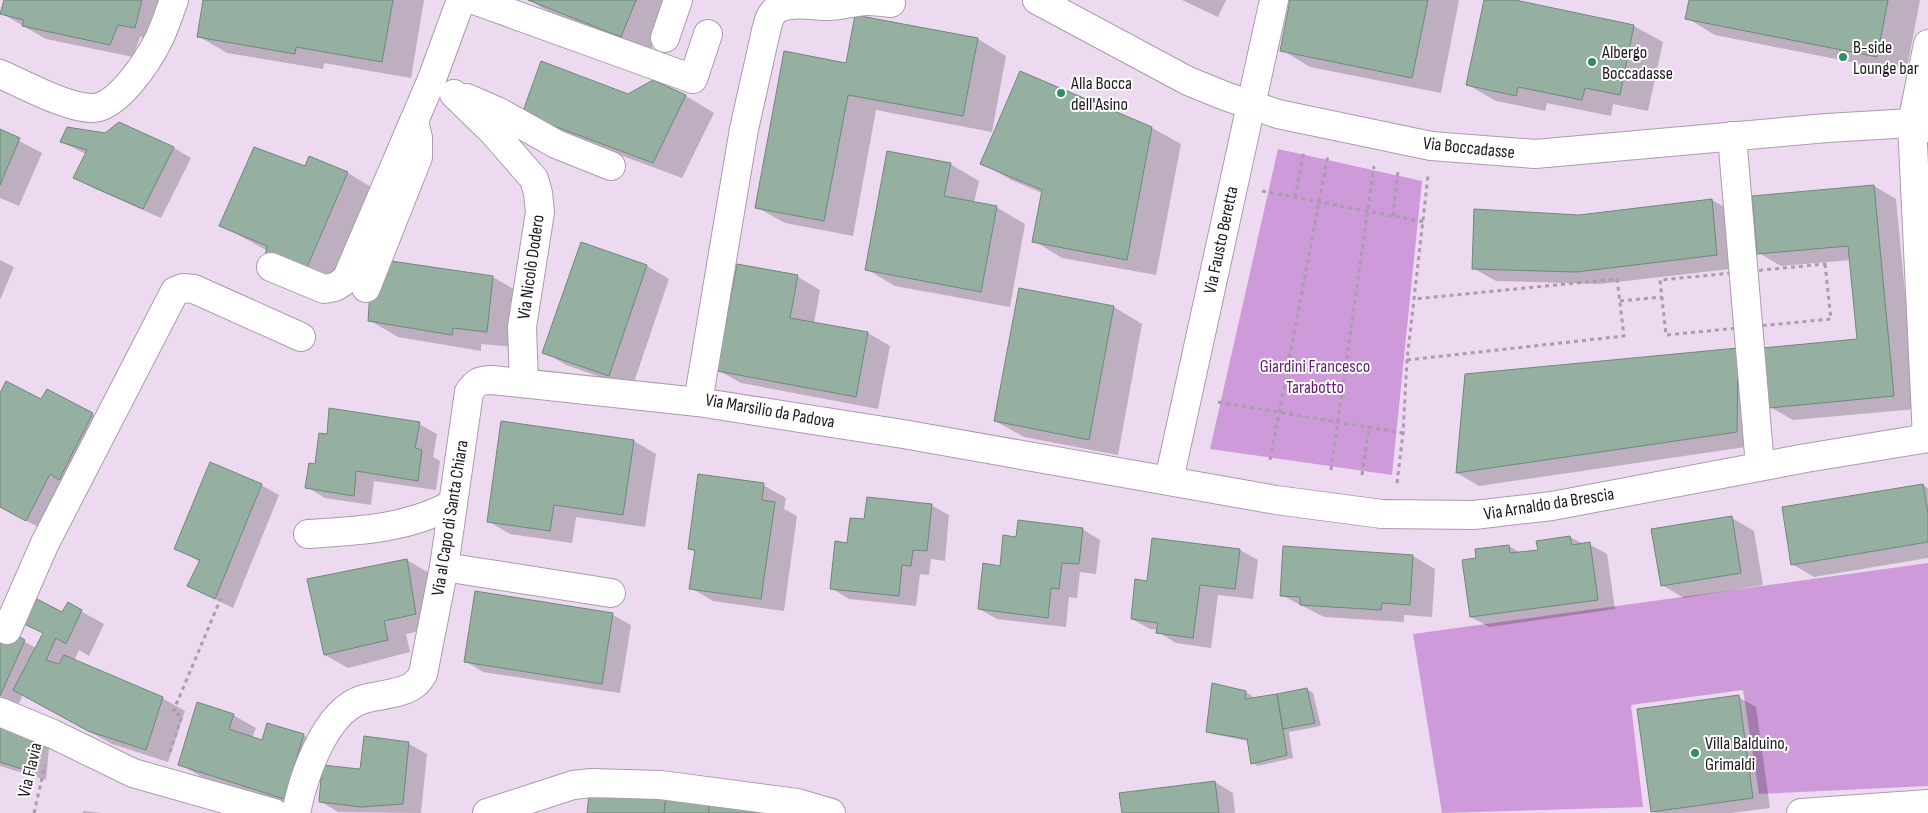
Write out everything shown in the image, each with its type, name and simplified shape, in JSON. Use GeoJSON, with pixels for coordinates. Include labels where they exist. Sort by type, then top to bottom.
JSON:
{"type":"FeatureCollection","features":[{"type":"Feature","properties":{"kind":"street"},"geometry":{"type":"LineString","coordinates":[[0,74],[74,105],[92,108],[107,105],[128,86],[159,39],[174,0]]}},
{"type":"Feature","properties":{"kind":"street"},"geometry":{"type":"LineString","coordinates":[[271,268],[324,289],[346,280],[432,79],[460,0]]}},
{"type":"Feature","properties":{"kind":"street"},"geometry":{"type":"LineString","coordinates":[[474,0],[694,80],[708,34]]}},
{"type":"Feature","properties":{"kind":"street"},"geometry":{"type":"LineString","coordinates":[[664,38],[678,0]]}},
{"type":"Feature","properties":{"kind":"street","name":"Via Boccadasse"},"geometry":{"type":"LineString","coordinates":[[1037,0],[1188,81],[1252,106],[1278,114],[1431,146],[1535,154],[1732,136],[1920,125]]}},
{"type":"Feature","properties":{"kind":"street","name":"Via Fausto Beretta"},"geometry":{"type":"LineString","coordinates":[[1169,480],[1274,0]]}},
{"type":"Feature","properties":{"kind":"street","name":"Via Marsilio da Padova"},"geometry":{"type":"LineString","coordinates":[[891,3],[866,1],[851,4],[794,5],[779,8],[773,12],[766,31],[744,129],[698,402],[913,436],[1169,480]]}},
{"type":"Feature","properties":{"kind":"street"},"geometry":{"type":"LineString","coordinates":[[1928,44],[1920,125],[1928,438]]}},
{"type":"Feature","properties":{"kind":"street","name":"Via Nicolò Dodero"},"geometry":{"type":"LineString","coordinates":[[432,79],[442,89],[499,112],[556,144],[611,166]]}},
{"type":"Feature","properties":{"kind":"street","name":"Via Nicolò Dodero"},"geometry":{"type":"LineString","coordinates":[[454,94],[490,129],[534,179],[538,193],[540,212],[522,327],[524,383]]}},
{"type":"Feature","properties":{"kind":"street"},"geometry":{"type":"LineString","coordinates":[[366,288],[418,157],[418,138],[414,119]]}},
{"type":"Feature","properties":{"kind":"street"},"geometry":{"type":"LineString","coordinates":[[1732,136],[1760,466]]}},
{"type":"Feature","properties":{"kind":"street"},"geometry":{"type":"LineString","coordinates":[[7,630],[45,543],[175,291],[184,288],[194,289],[301,337]]}},
{"type":"Feature","properties":{"kind":"street","name":"Via al Capo di Santa Chiara"},"geometry":{"type":"LineString","coordinates":[[296,813],[300,792],[322,738],[338,715],[360,700],[408,688],[416,684],[422,674],[444,567],[469,392],[474,385],[480,380],[524,383],[698,402]]}},
{"type":"Feature","properties":{"kind":"street","name":"Via Arnaldo da Brescia"},"geometry":{"type":"LineString","coordinates":[[1169,480],[1276,500],[1382,514],[1474,515],[1542,507],[1760,466],[1928,438]]}},
{"type":"Feature","properties":{"kind":"street"},"geometry":{"type":"LineString","coordinates":[[308,534],[352,531],[401,524],[435,514],[453,504]]}},
{"type":"Feature","properties":{"kind":"street"},"geometry":{"type":"LineString","coordinates":[[444,567],[611,593]]}},
{"type":"Feature","properties":{"kind":"street"},"geometry":{"type":"LineString","coordinates":[[0,712],[53,734],[133,773],[274,813]]}},
{"type":"Feature","properties":{"kind":"street"},"geometry":{"type":"LineString","coordinates":[[487,813],[573,785],[592,784],[661,785],[798,803],[831,813]]}},
{"type":"Feature","properties":{"kind":"street"},"geometry":{"type":"LineString","coordinates":[[1801,813],[1928,804]]}},
{"type":"Feature","properties":{"kind":"path"},"geometry":{"type":"LineString","coordinates":[[1393,513],[1403,433],[1407,360],[1424,222],[1431,146]]}},
{"type":"Feature","properties":{"kind":"path"},"geometry":{"type":"LineString","coordinates":[[1295,197],[1304,149]]}},
{"type":"Feature","properties":{"kind":"path"},"geometry":{"type":"LineString","coordinates":[[1270,460],[1328,155]]}},
{"type":"Feature","properties":{"kind":"path"},"geometry":{"type":"LineString","coordinates":[[1331,470],[1374,165]]}},
{"type":"Feature","properties":{"kind":"path"},"geometry":{"type":"LineString","coordinates":[[1393,216],[1398,170]]}},
{"type":"Feature","properties":{"kind":"path"},"geometry":{"type":"LineString","coordinates":[[1233,185],[1424,222]]}},
{"type":"Feature","properties":{"kind":"path"},"geometry":{"type":"LineString","coordinates":[[1407,360],[1624,336],[1617,279],[1414,299]]}},
{"type":"Feature","properties":{"kind":"path"},"geometry":{"type":"LineString","coordinates":[[1620,301],[1662,297]]}},
{"type":"Feature","properties":{"kind":"path"},"geometry":{"type":"LineString","coordinates":[[1187,396],[1403,433]]}},
{"type":"Feature","properties":{"kind":"path"},"geometry":{"type":"LineString","coordinates":[[1362,475],[1369,428]]}},
{"type":"Feature","properties":{"kind":"path"},"geometry":{"type":"LineString","coordinates":[[161,782],[182,716],[173,712],[221,598]]}},
{"type":"Feature","properties":{"kind":"path","name":"Via Flavia"},"geometry":{"type":"LineString","coordinates":[[34,813],[53,734]]}},
{"type":"Feature","properties":{"kind":"green space","name":"Giardini Francesco Tarabotto"},"geometry":{"type":"Polygon","coordinates":[[[1278,149],[1422,181],[1392,475],[1210,449],[1278,149]]]}},
{"type":"Feature","properties":{"kind":"green space"},"geometry":{"type":"Polygon","coordinates":[[[1928,563],[1928,786],[1759,794],[1743,690],[1631,705],[1643,807],[1442,813],[1413,634],[1928,563]]]}},
{"type":"Feature","properties":{"kind":"building"},"geometry":{"type":"Polygon","coordinates":[[[4,0],[142,0],[135,28],[118,25],[110,45],[22,26],[24,20],[0,14],[4,0]]]}},
{"type":"Feature","properties":{"kind":"building"},"geometry":{"type":"Polygon","coordinates":[[[203,0],[393,0],[382,62],[296,47],[295,54],[197,37],[203,0]]]}},
{"type":"Feature","properties":{"kind":"building"},"geometry":{"type":"Polygon","coordinates":[[[528,0],[636,0],[621,37],[528,0]]]}},
{"type":"Feature","properties":{"kind":"building"},"geometry":{"type":"Polygon","coordinates":[[[1290,0],[1428,0],[1412,78],[1280,51],[1290,0]]]}},
{"type":"Feature","properties":{"kind":"building"},"geometry":{"type":"Polygon","coordinates":[[[1484,0],[1515,0],[1634,25],[1620,95],[1585,88],[1582,100],[1518,87],[1516,96],[1466,85],[1484,0]]]}},
{"type":"Feature","properties":{"kind":"building"},"geometry":{"type":"Polygon","coordinates":[[[1689,0],[1888,0],[1877,57],[1685,19],[1689,0]]]}},
{"type":"Feature","properties":{"kind":"building"},"geometry":{"type":"Polygon","coordinates":[[[855,15],[978,38],[963,116],[848,95],[824,221],[755,208],[784,51],[846,63],[855,15]]]}},
{"type":"Feature","properties":{"kind":"building"},"geometry":{"type":"Polygon","coordinates":[[[541,61],[628,94],[653,80],[686,95],[653,163],[522,114],[541,61]]]}},
{"type":"Feature","properties":{"kind":"building"},"geometry":{"type":"Polygon","coordinates":[[[1020,71],[1152,127],[1127,260],[1032,242],[1042,190],[980,164],[1020,71]]]}},
{"type":"Feature","properties":{"kind":"building"},"geometry":{"type":"Polygon","coordinates":[[[119,122],[174,147],[143,209],[73,178],[87,150],[60,142],[67,127],[105,133],[119,122]]]}},
{"type":"Feature","properties":{"kind":"building"},"geometry":{"type":"Polygon","coordinates":[[[0,129],[20,138],[0,185],[0,129]]]}},
{"type":"Feature","properties":{"kind":"building"},"geometry":{"type":"Polygon","coordinates":[[[254,147],[305,166],[309,156],[348,172],[305,272],[265,256],[267,246],[219,226],[254,147]]]}},
{"type":"Feature","properties":{"kind":"building"},"geometry":{"type":"Polygon","coordinates":[[[887,151],[951,163],[944,196],[997,206],[981,292],[865,270],[887,151]]]}},
{"type":"Feature","properties":{"kind":"building"},"geometry":{"type":"Polygon","coordinates":[[[1874,185],[1894,396],[1769,408],[1763,348],[1857,339],[1848,246],[1757,254],[1752,196],[1874,185]]]}},
{"type":"Feature","properties":{"kind":"building"},"geometry":{"type":"Polygon","coordinates":[[[1712,199],[1717,255],[1576,272],[1472,269],[1474,209],[1579,215],[1712,199]]]}},
{"type":"Feature","properties":{"kind":"building"},"geometry":{"type":"Polygon","coordinates":[[[581,242],[647,265],[609,376],[542,353],[581,242]]]}},
{"type":"Feature","properties":{"kind":"building"},"geometry":{"type":"Polygon","coordinates":[[[391,261],[493,276],[487,332],[453,328],[452,335],[368,321],[370,292],[391,261]]]}},
{"type":"Feature","properties":{"kind":"building"},"geometry":{"type":"Polygon","coordinates":[[[737,264],[798,275],[790,318],[868,332],[856,397],[717,371],[737,264]]]}},
{"type":"Feature","properties":{"kind":"building"},"geometry":{"type":"Polygon","coordinates":[[[1019,288],[1114,306],[1089,440],[994,421],[1019,288]]]}},
{"type":"Feature","properties":{"kind":"building"},"geometry":{"type":"Polygon","coordinates":[[[1738,348],[1737,432],[1456,473],[1465,374],[1738,348]]]}},
{"type":"Feature","properties":{"kind":"building"},"geometry":{"type":"Polygon","coordinates":[[[6,381],[41,399],[47,389],[93,413],[59,480],[50,474],[26,521],[0,507],[0,393],[6,381]]]}},
{"type":"Feature","properties":{"kind":"building"},"geometry":{"type":"Polygon","coordinates":[[[329,408],[420,422],[415,448],[422,450],[418,481],[356,471],[354,496],[305,488],[309,463],[315,464],[319,433],[327,434],[329,408]]]}},
{"type":"Feature","properties":{"kind":"building"},"geometry":{"type":"Polygon","coordinates":[[[501,421],[634,440],[623,515],[554,505],[550,531],[487,522],[501,421]]]}},
{"type":"Feature","properties":{"kind":"building"},"geometry":{"type":"Polygon","coordinates":[[[210,462],[262,484],[215,599],[187,586],[200,560],[174,549],[210,462]]]}},
{"type":"Feature","properties":{"kind":"building"},"geometry":{"type":"Polygon","coordinates":[[[698,474],[764,483],[762,500],[775,502],[761,599],[689,589],[695,550],[688,549],[698,474]]]}},
{"type":"Feature","properties":{"kind":"building"},"geometry":{"type":"Polygon","coordinates":[[[1923,484],[1928,513],[1928,542],[1791,565],[1782,507],[1923,484]]]}},
{"type":"Feature","properties":{"kind":"building"},"geometry":{"type":"Polygon","coordinates":[[[867,497],[932,504],[927,551],[913,550],[911,566],[902,565],[899,596],[830,589],[835,541],[847,543],[850,518],[864,519],[867,497]]]}},
{"type":"Feature","properties":{"kind":"building"},"geometry":{"type":"Polygon","coordinates":[[[1732,516],[1741,573],[1661,586],[1651,529],[1732,516]]]}},
{"type":"Feature","properties":{"kind":"building"},"geometry":{"type":"Polygon","coordinates":[[[1018,520],[1083,528],[1079,564],[1062,563],[1059,589],[1051,588],[1048,618],[978,609],[983,563],[1000,566],[1003,535],[1016,537],[1018,520]]]}},
{"type":"Feature","properties":{"kind":"building"},"geometry":{"type":"Polygon","coordinates":[[[1570,536],[1572,545],[1590,542],[1598,600],[1470,617],[1462,560],[1476,558],[1475,549],[1509,545],[1510,553],[1538,550],[1536,541],[1570,536]]]}},
{"type":"Feature","properties":{"kind":"building"},"geometry":{"type":"Polygon","coordinates":[[[1152,538],[1240,549],[1235,589],[1200,585],[1193,638],[1156,633],[1158,623],[1131,619],[1135,579],[1147,581],[1152,538]]]}},
{"type":"Feature","properties":{"kind":"building"},"geometry":{"type":"Polygon","coordinates":[[[1283,546],[1413,555],[1410,605],[1382,603],[1381,610],[1300,605],[1300,597],[1280,596],[1283,546]]]}},
{"type":"Feature","properties":{"kind":"building"},"geometry":{"type":"Polygon","coordinates":[[[407,559],[416,614],[384,621],[388,640],[324,655],[307,579],[407,559]]]}},
{"type":"Feature","properties":{"kind":"building"},"geometry":{"type":"Polygon","coordinates":[[[475,591],[613,613],[602,684],[464,662],[475,591]]]}},
{"type":"Feature","properties":{"kind":"building"},"geometry":{"type":"Polygon","coordinates":[[[37,599],[62,612],[68,602],[82,610],[66,644],[56,638],[46,660],[59,664],[64,655],[163,697],[146,750],[88,731],[13,690],[43,633],[24,624],[37,599]]]}},
{"type":"Feature","properties":{"kind":"building"},"geometry":{"type":"Polygon","coordinates":[[[0,626],[25,640],[0,696],[0,626]]]}},
{"type":"Feature","properties":{"kind":"building"},"geometry":{"type":"Polygon","coordinates":[[[1212,683],[1246,691],[1245,699],[1277,694],[1287,755],[1251,764],[1247,739],[1206,732],[1212,683]]]}},
{"type":"Feature","properties":{"kind":"building"},"geometry":{"type":"Polygon","coordinates":[[[1307,688],[1315,723],[1283,729],[1277,694],[1307,688]]]}},
{"type":"Feature","properties":{"kind":"building","name":"Villa Balduino, Grimaldi"},"geometry":{"type":"Polygon","coordinates":[[[1739,695],[1753,798],[1651,812],[1637,709],[1739,695]]]}},
{"type":"Feature","properties":{"kind":"building"},"geometry":{"type":"Polygon","coordinates":[[[197,702],[234,714],[229,729],[262,740],[267,723],[304,734],[284,799],[178,765],[197,702]]]}},
{"type":"Feature","properties":{"kind":"building"},"geometry":{"type":"Polygon","coordinates":[[[0,725],[32,736],[28,771],[0,762],[0,725]]]}},
{"type":"Feature","properties":{"kind":"building"},"geometry":{"type":"Polygon","coordinates":[[[364,736],[409,742],[403,804],[361,807],[319,802],[322,765],[360,769],[364,736]]]}},
{"type":"Feature","properties":{"kind":"building"},"geometry":{"type":"Polygon","coordinates":[[[1215,781],[1219,813],[1122,813],[1119,793],[1215,781]]]}},
{"type":"Feature","properties":{"kind":"building"},"geometry":{"type":"Polygon","coordinates":[[[589,795],[666,798],[664,813],[587,813],[589,795]]]}},
{"type":"Feature","properties":{"kind":"building"},"geometry":{"type":"Polygon","coordinates":[[[666,798],[709,805],[709,813],[664,813],[666,798]]]}},
{"type":"Feature","properties":{"kind":"building"},"geometry":{"type":"Polygon","coordinates":[[[709,805],[768,813],[709,813],[709,805]]]}},
{"type":"Feature","properties":{"kind":"place","name":"B-side Lounge bar"},"geometry":{"type":"Point","coordinates":[1843,57]}},
{"type":"Feature","properties":{"kind":"place","name":"Albergo Boccadasse"},"geometry":{"type":"Point","coordinates":[1592,62]}},
{"type":"Feature","properties":{"kind":"place","name":"Alla Bocca dell'Asino"},"geometry":{"type":"Point","coordinates":[1061,93]}},
{"type":"Feature","properties":{"kind":"place","name":"Villa Balduino, Grimaldi"},"geometry":{"type":"Point","coordinates":[1695,753]}}]}
